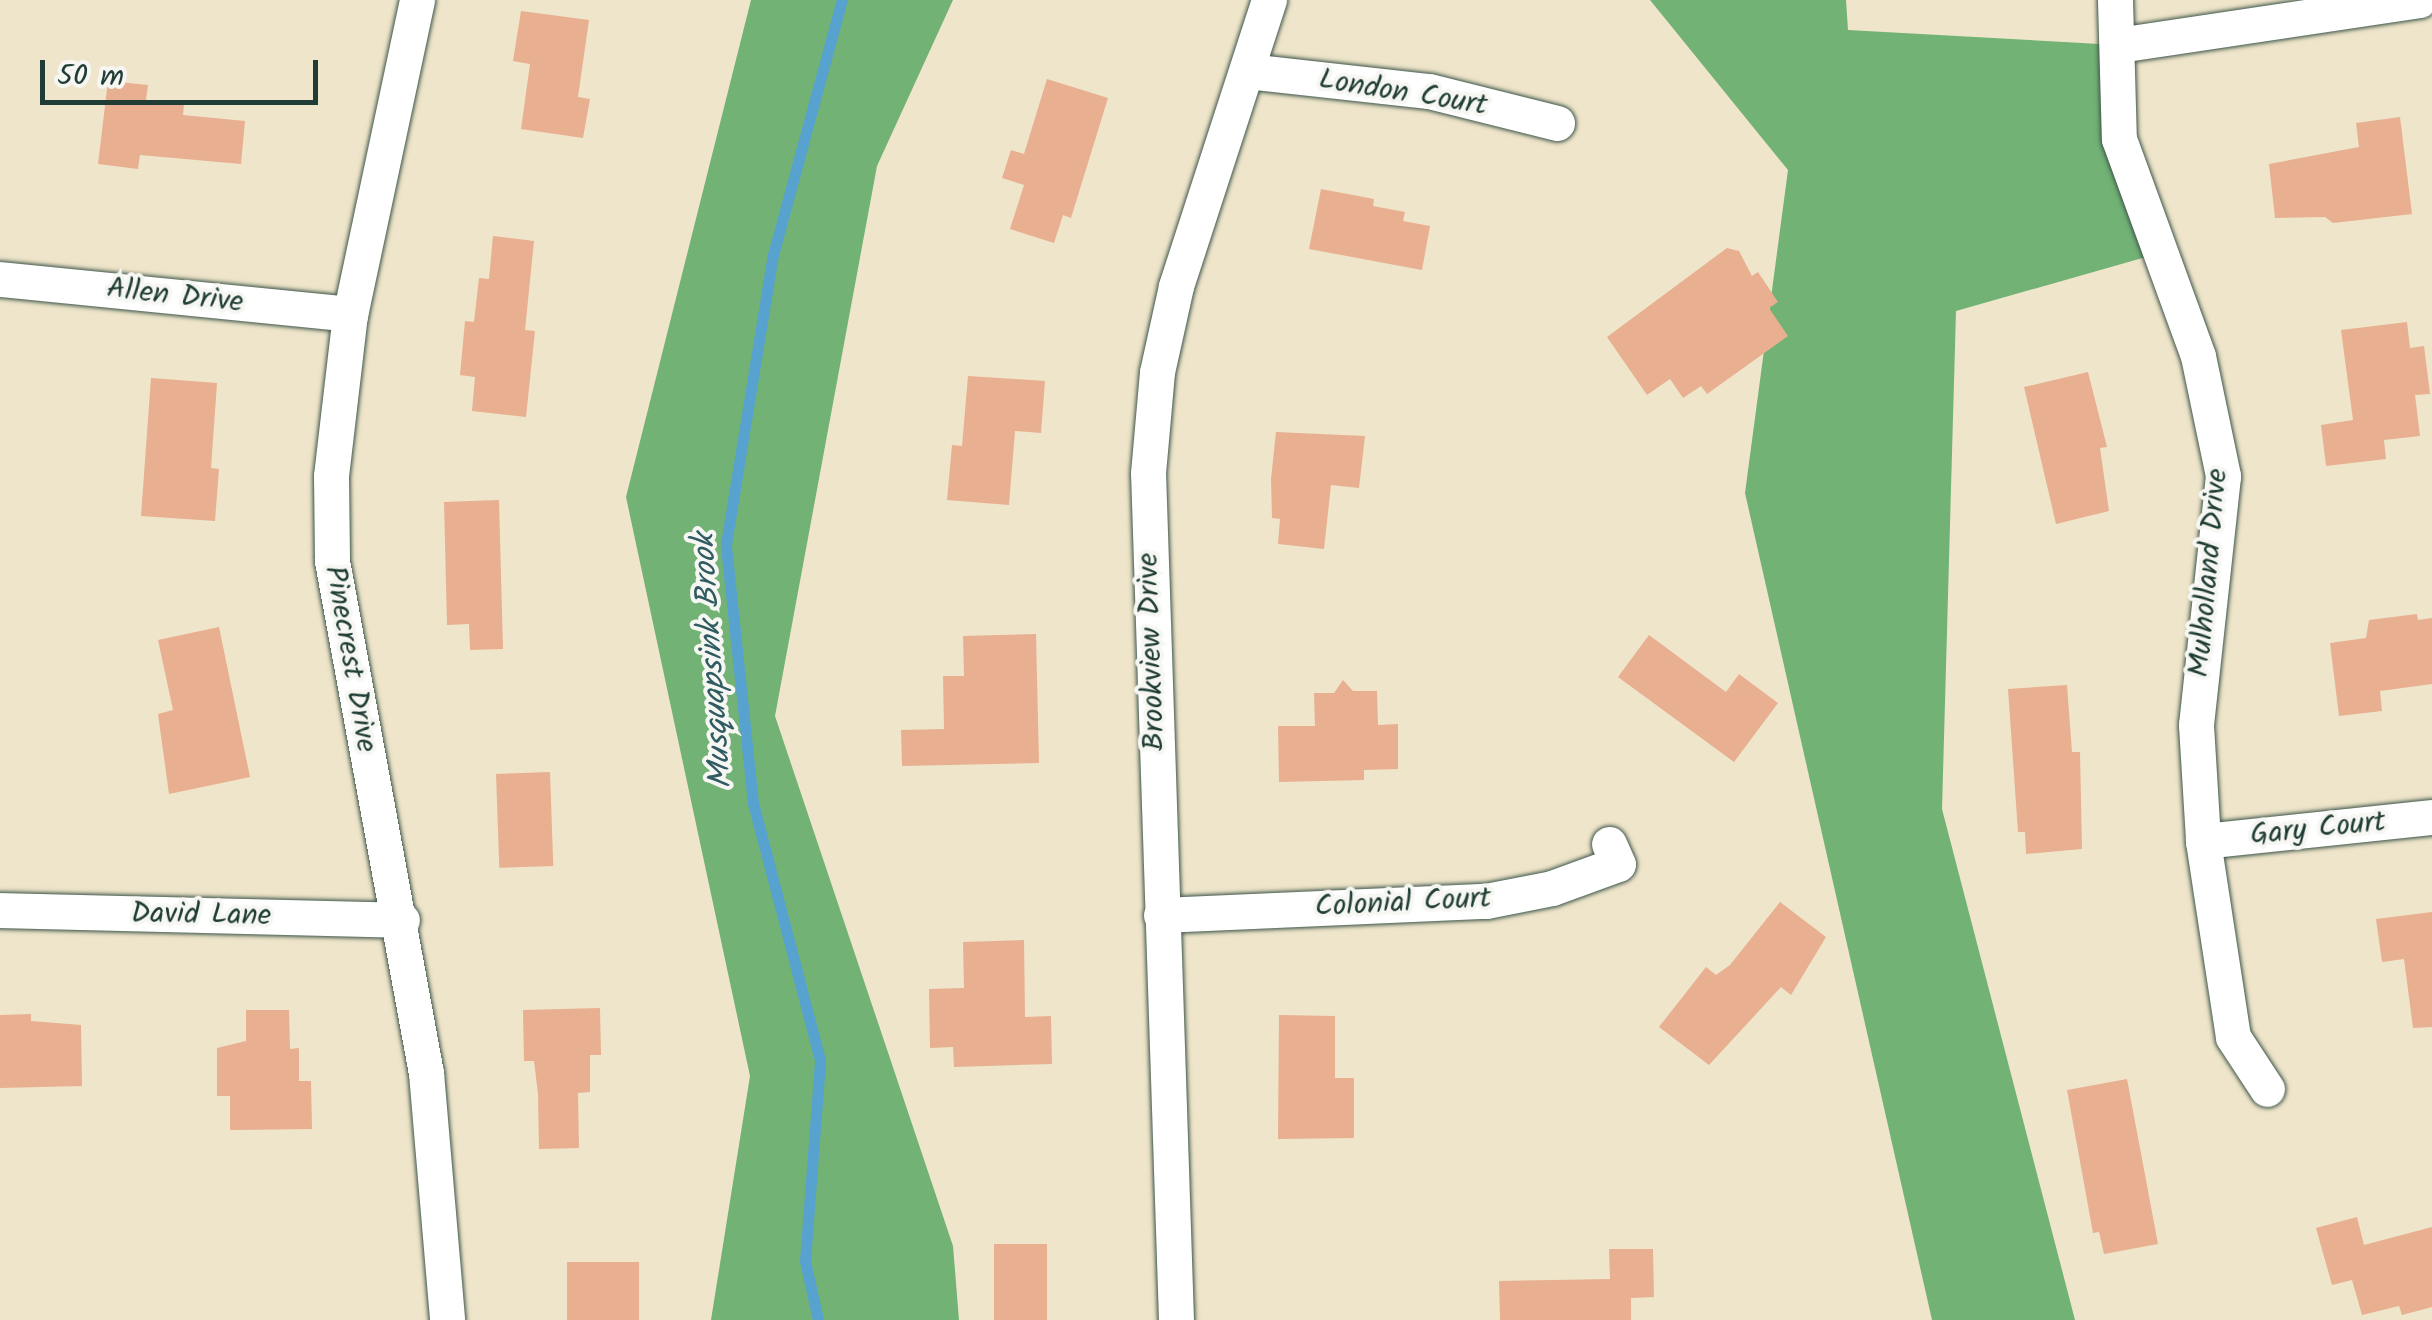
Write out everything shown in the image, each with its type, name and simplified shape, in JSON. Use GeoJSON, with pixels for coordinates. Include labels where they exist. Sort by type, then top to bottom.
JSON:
{"type":"FeatureCollection","features":[{"type":"Feature","properties":{"kind":"street","name":"Pinecrest Drive"},"geometry":{"type":"LineString","coordinates":[[417,0],[350,314],[334,437],[332,561],[342,646],[402,920],[426,1072],[447,1320]]}},
{"type":"Feature","properties":{"kind":"street","name":"Brookview Drive"},"geometry":{"type":"LineString","coordinates":[[1176,1320],[1148,536],[1156,389],[1176,286],[1269,0]]}},
{"type":"Feature","properties":{"kind":"street","name":"Mulholland Drive"},"geometry":{"type":"LineString","coordinates":[[2116,0],[2118,139],[2198,356],[2223,476],[2196,725],[2203,841],[2232,1037],[2267,1089]]}},
{"type":"Feature","properties":{"kind":"street"},"geometry":{"type":"LineString","coordinates":[[2118,45],[2420,0]]}},
{"type":"Feature","properties":{"kind":"street","name":"London Court"},"geometry":{"type":"LineString","coordinates":[[1247,71],[1428,91],[1557,123]]}},
{"type":"Feature","properties":{"kind":"street","name":"Allen Drive"},"geometry":{"type":"LineString","coordinates":[[0,278],[350,314]]}},
{"type":"Feature","properties":{"kind":"street","name":"Gary Court"},"geometry":{"type":"LineString","coordinates":[[2203,841],[2432,818]]}},
{"type":"Feature","properties":{"kind":"street","name":"Colonial Court"},"geometry":{"type":"LineString","coordinates":[[1161,916],[1486,901],[1552,888],[1618,864],[1609,844]]}},
{"type":"Feature","properties":{"kind":"street","name":"David Lane"},"geometry":{"type":"LineString","coordinates":[[0,910],[402,920]]}},
{"type":"Feature","properties":{"kind":"green space"},"geometry":{"type":"Polygon","coordinates":[[[751,0],[953,0],[877,166],[775,716],[953,1246],[959,1320],[711,1320],[750,1076],[626,497],[751,0]]]}},
{"type":"Feature","properties":{"kind":"green space"},"geometry":{"type":"Polygon","coordinates":[[[1650,0],[1846,0],[1848,30],[2118,45],[2119,139],[2160,253],[1956,311],[1942,809],[2075,1320],[1932,1320],[1745,493],[1788,170],[1650,0]]]}},
{"type":"Feature","properties":{"kind":"building"},"geometry":{"type":"Polygon","coordinates":[[[521,11],[589,20],[578,97],[590,99],[583,138],[521,129],[530,64],[513,61],[521,11]]]}},
{"type":"Feature","properties":{"kind":"building"},"geometry":{"type":"Polygon","coordinates":[[[1047,79],[1108,98],[1071,218],[1063,215],[1054,243],[1010,229],[1024,185],[1002,178],[1011,150],[1024,154],[1047,79]]]}},
{"type":"Feature","properties":{"kind":"building"},"geometry":{"type":"Polygon","coordinates":[[[108,81],[148,85],[146,100],[184,104],[183,115],[245,121],[241,164],[140,155],[138,169],[98,164],[108,81]]]}},
{"type":"Feature","properties":{"kind":"building"},"geometry":{"type":"Polygon","coordinates":[[[2400,117],[2412,214],[2333,223],[2325,217],[2275,218],[2269,164],[2359,147],[2356,123],[2400,117]]]}},
{"type":"Feature","properties":{"kind":"building"},"geometry":{"type":"Polygon","coordinates":[[[1321,189],[1374,199],[1373,206],[1405,212],[1403,221],[1430,226],[1422,270],[1309,249],[1321,189]]]}},
{"type":"Feature","properties":{"kind":"building"},"geometry":{"type":"Polygon","coordinates":[[[493,236],[534,241],[525,330],[535,331],[526,417],[472,411],[475,377],[460,375],[465,321],[474,322],[479,278],[489,279],[493,236]]]}},
{"type":"Feature","properties":{"kind":"building"},"geometry":{"type":"Polygon","coordinates":[[[1727,248],[1739,251],[1752,276],[1758,272],[1778,302],[1769,308],[1788,336],[1707,394],[1701,386],[1683,398],[1670,379],[1647,395],[1607,337],[1727,248]]]}},
{"type":"Feature","properties":{"kind":"building"},"geometry":{"type":"Polygon","coordinates":[[[2407,322],[2410,348],[2424,346],[2430,394],[2415,395],[2420,436],[2384,440],[2386,459],[2326,466],[2321,425],[2353,420],[2341,330],[2407,322]]]}},
{"type":"Feature","properties":{"kind":"building"},"geometry":{"type":"Polygon","coordinates":[[[2088,372],[2107,447],[2100,448],[2109,511],[2056,524],[2024,387],[2088,372]]]}},
{"type":"Feature","properties":{"kind":"building"},"geometry":{"type":"Polygon","coordinates":[[[968,376],[1045,381],[1041,433],[1015,431],[1009,505],[947,500],[952,445],[962,446],[968,376]]]}},
{"type":"Feature","properties":{"kind":"building"},"geometry":{"type":"Polygon","coordinates":[[[151,378],[217,383],[211,468],[219,469],[215,521],[141,516],[151,378]]]}},
{"type":"Feature","properties":{"kind":"building"},"geometry":{"type":"Polygon","coordinates":[[[1276,432],[1365,436],[1359,488],[1331,485],[1324,549],[1278,544],[1280,519],[1272,518],[1271,479],[1276,432]]]}},
{"type":"Feature","properties":{"kind":"building"},"geometry":{"type":"Polygon","coordinates":[[[499,500],[503,649],[470,650],[469,624],[447,625],[444,502],[499,500]]]}},
{"type":"Feature","properties":{"kind":"building"},"geometry":{"type":"Polygon","coordinates":[[[2417,614],[2418,620],[2432,618],[2432,684],[2380,691],[2382,711],[2339,716],[2330,643],[2366,638],[2369,620],[2417,614]]]}},
{"type":"Feature","properties":{"kind":"building"},"geometry":{"type":"Polygon","coordinates":[[[219,627],[250,777],[169,794],[158,714],[173,710],[158,640],[219,627]]]}},
{"type":"Feature","properties":{"kind":"building"},"geometry":{"type":"Polygon","coordinates":[[[1036,634],[1039,763],[902,766],[901,730],[944,729],[943,676],[964,676],[963,636],[1036,634]]]}},
{"type":"Feature","properties":{"kind":"building"},"geometry":{"type":"Polygon","coordinates":[[[1649,635],[1726,692],[1739,674],[1778,703],[1734,762],[1618,677],[1649,635]]]}},
{"type":"Feature","properties":{"kind":"building"},"geometry":{"type":"Polygon","coordinates":[[[1343,680],[1353,691],[1377,691],[1378,725],[1398,724],[1398,769],[1364,770],[1364,780],[1279,782],[1278,726],[1315,726],[1314,693],[1334,693],[1343,680]]]}},
{"type":"Feature","properties":{"kind":"building"},"geometry":{"type":"Polygon","coordinates":[[[2067,685],[2072,752],[2080,752],[2082,849],[2026,854],[2025,832],[2018,832],[2008,689],[2067,685]]]}},
{"type":"Feature","properties":{"kind":"building"},"geometry":{"type":"Polygon","coordinates":[[[550,772],[553,866],[499,868],[496,774],[550,772]]]}},
{"type":"Feature","properties":{"kind":"building"},"geometry":{"type":"Polygon","coordinates":[[[1780,902],[1826,937],[1791,995],[1781,987],[1709,1065],[1659,1027],[1706,967],[1716,975],[1730,965],[1780,902]]]}},
{"type":"Feature","properties":{"kind":"building"},"geometry":{"type":"Polygon","coordinates":[[[2432,912],[2432,1027],[2413,1028],[2404,959],[2382,962],[2376,919],[2432,912]]]}},
{"type":"Feature","properties":{"kind":"building"},"geometry":{"type":"Polygon","coordinates":[[[1024,940],[1025,1017],[1051,1016],[1052,1064],[954,1067],[953,1047],[930,1048],[929,989],[964,988],[963,942],[1024,940]]]}},
{"type":"Feature","properties":{"kind":"building"},"geometry":{"type":"Polygon","coordinates":[[[600,1008],[601,1055],[590,1055],[590,1092],[578,1093],[579,1148],[539,1149],[538,1094],[534,1061],[524,1061],[523,1010],[600,1008]]]}},
{"type":"Feature","properties":{"kind":"building"},"geometry":{"type":"Polygon","coordinates":[[[246,1010],[289,1010],[290,1049],[299,1048],[299,1081],[311,1081],[312,1129],[230,1130],[230,1096],[217,1096],[217,1048],[246,1041],[246,1010]]]}},
{"type":"Feature","properties":{"kind":"building"},"geometry":{"type":"Polygon","coordinates":[[[31,1014],[31,1021],[81,1025],[82,1086],[0,1088],[0,1015],[31,1014]]]}},
{"type":"Feature","properties":{"kind":"building"},"geometry":{"type":"Polygon","coordinates":[[[1279,1015],[1335,1016],[1335,1078],[1354,1078],[1354,1138],[1278,1139],[1279,1015]]]}},
{"type":"Feature","properties":{"kind":"building"},"geometry":{"type":"Polygon","coordinates":[[[2127,1079],[2158,1244],[2104,1254],[2099,1232],[2093,1233],[2067,1090],[2127,1079]]]}},
{"type":"Feature","properties":{"kind":"building"},"geometry":{"type":"Polygon","coordinates":[[[2357,1217],[2364,1245],[2432,1227],[2432,1307],[2402,1315],[2399,1306],[2362,1315],[2352,1280],[2332,1285],[2316,1228],[2357,1217]]]}},
{"type":"Feature","properties":{"kind":"building"},"geometry":{"type":"Polygon","coordinates":[[[994,1244],[1047,1244],[1047,1320],[994,1320],[994,1244]]]}},
{"type":"Feature","properties":{"kind":"building"},"geometry":{"type":"Polygon","coordinates":[[[1609,1249],[1653,1249],[1654,1297],[1631,1298],[1631,1320],[1500,1320],[1499,1281],[1610,1279],[1609,1249]]]}},
{"type":"Feature","properties":{"kind":"building"},"geometry":{"type":"Polygon","coordinates":[[[567,1262],[639,1262],[639,1320],[567,1320],[567,1262]]]}},
{"type":"Feature","properties":{"kind":"waterway","name":"Musquapsink Brook"},"geometry":{"type":"LineString","coordinates":[[818,1320],[805,1261],[820,1060],[753,803],[726,544],[773,255],[842,0]]}}]}
